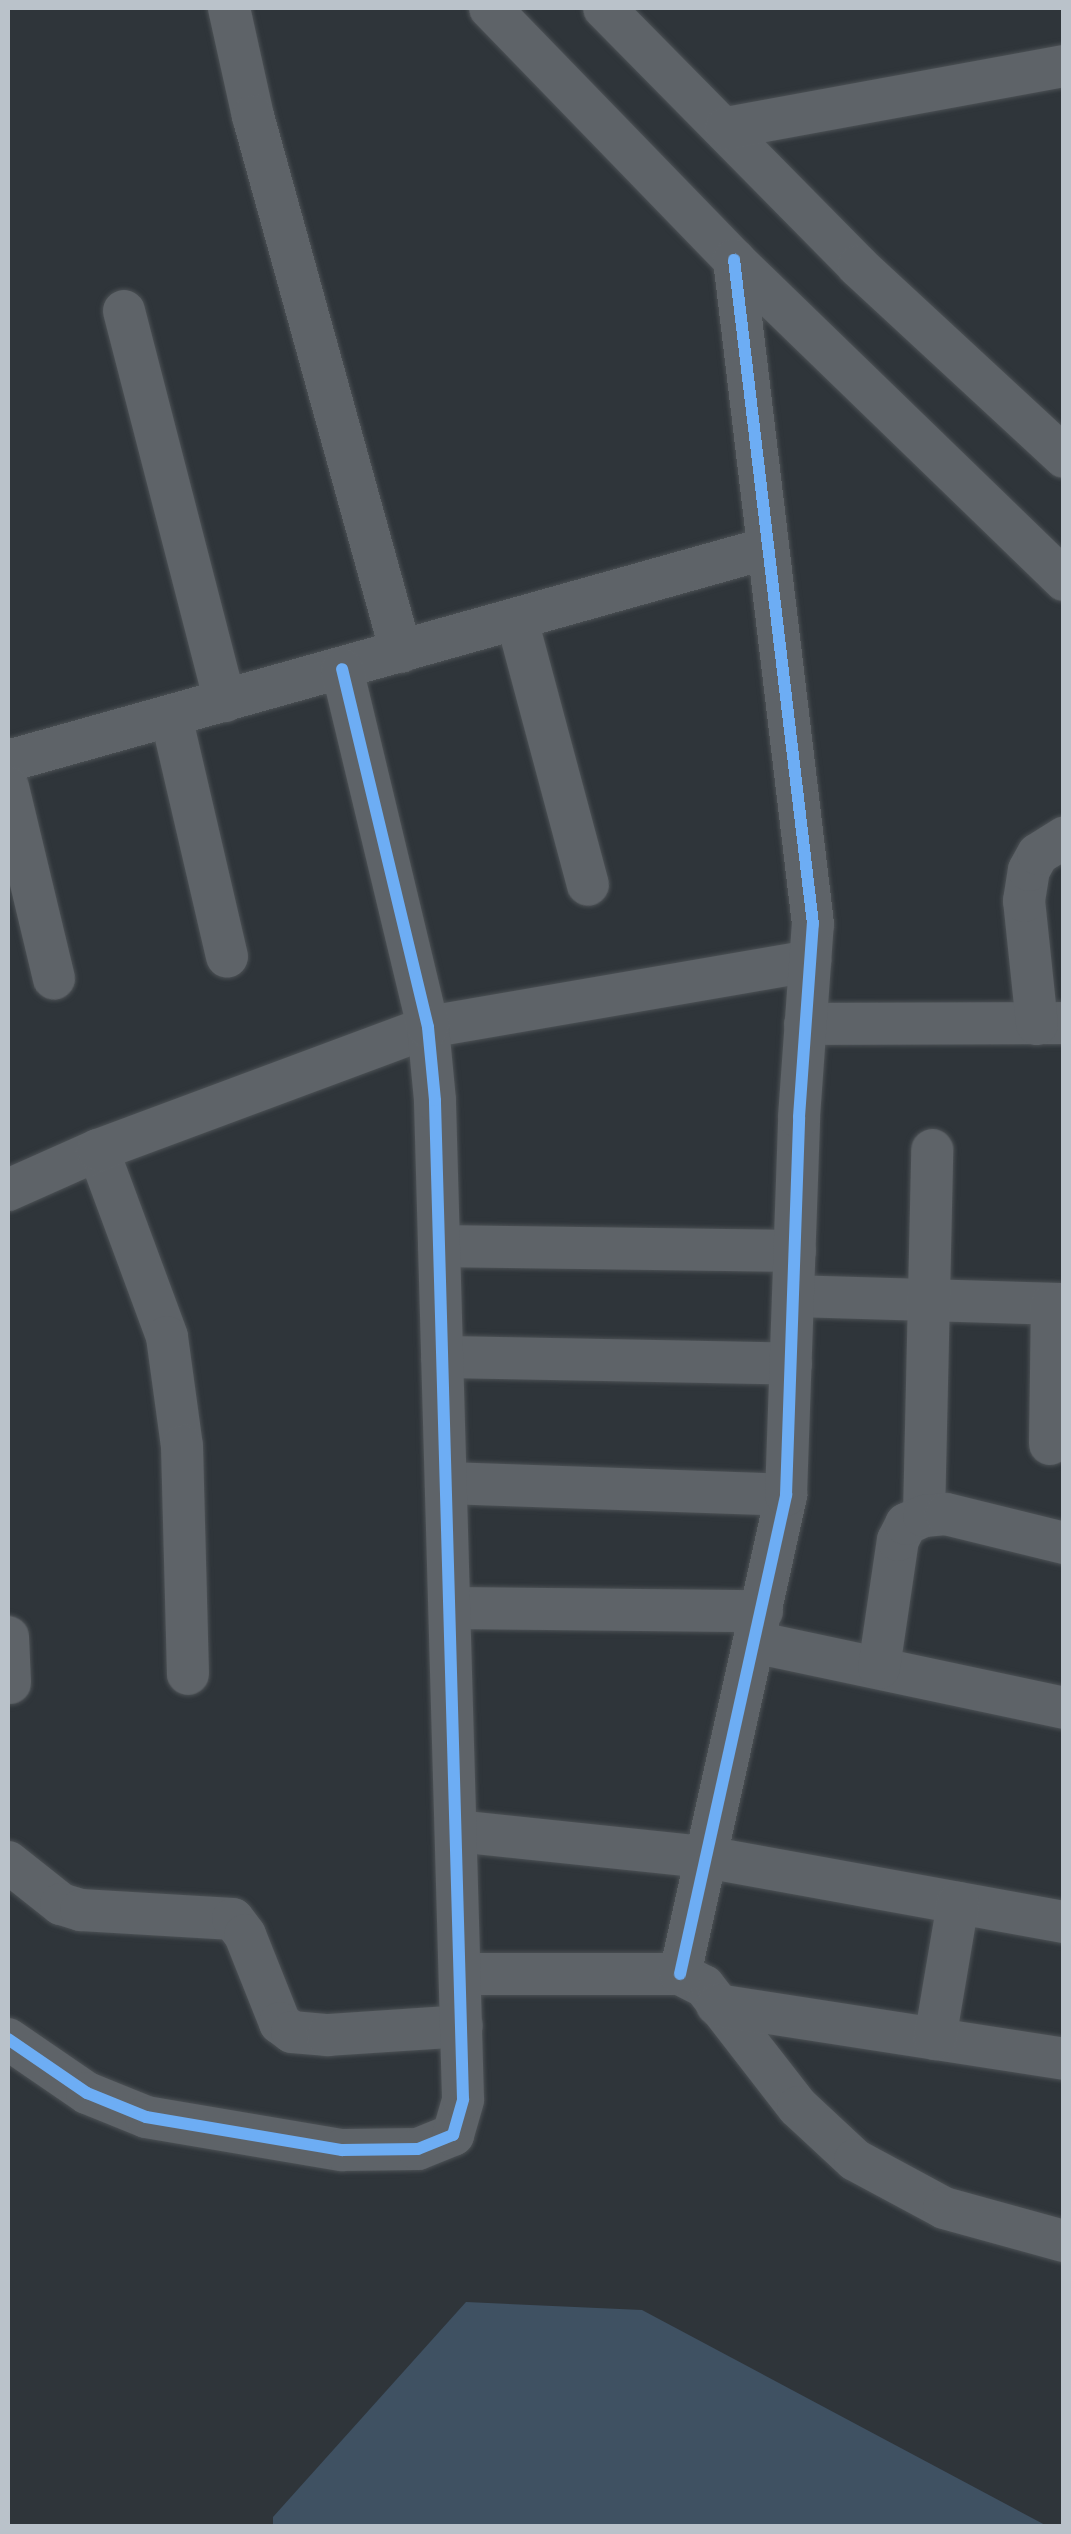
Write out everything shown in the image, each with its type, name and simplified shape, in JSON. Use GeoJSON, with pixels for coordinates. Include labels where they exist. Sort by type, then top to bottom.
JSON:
{"type":"FeatureCollection","features":[{"type":"Feature","properties":{"kind":"street"},"geometry":{"type":"LineString","coordinates":[[228,8],[401,652]]}},
{"type":"Feature","properties":{"kind":"street"},"geometry":{"type":"LineString","coordinates":[[490,8],[734,260],[1064,580]]}},
{"type":"Feature","properties":{"kind":"street"},"geometry":{"type":"LineString","coordinates":[[604,8],[858,266],[1064,457]]}},
{"type":"Feature","properties":{"kind":"street"},"geometry":{"type":"LineString","coordinates":[[726,128],[1064,66]]}},
{"type":"Feature","properties":{"kind":"street"},"geometry":{"type":"LineString","coordinates":[[680,1974],[786,1496],[805,1024],[813,924],[734,260]]}},
{"type":"Feature","properties":{"kind":"street"},"geometry":{"type":"LineString","coordinates":[[124,311],[225,701]]}},
{"type":"Feature","properties":{"kind":"street"},"geometry":{"type":"LineString","coordinates":[[8,761],[768,548]]}},
{"type":"Feature","properties":{"kind":"street"},"geometry":{"type":"LineString","coordinates":[[517,620],[588,885]]}},
{"type":"Feature","properties":{"kind":"street"},"geometry":{"type":"LineString","coordinates":[[8,2039],[87,2094],[146,2117],[342,2150],[418,2148],[453,2135],[463,2099],[439,1246],[428,1027],[342,668]]}},
{"type":"Feature","properties":{"kind":"street"},"geometry":{"type":"LineString","coordinates":[[171,716],[226,957]]}},
{"type":"Feature","properties":{"kind":"street"},"geometry":{"type":"LineString","coordinates":[[8,787],[54,979]]}},
{"type":"Feature","properties":{"kind":"street"},"geometry":{"type":"LineString","coordinates":[[805,1024],[1050,1024],[1026,885],[1038,854],[1064,838]]}},
{"type":"Feature","properties":{"kind":"street"},"geometry":{"type":"LineString","coordinates":[[8,1190],[98,1150],[428,1027],[810,960]]}},
{"type":"Feature","properties":{"kind":"street"},"geometry":{"type":"LineString","coordinates":[[98,1150],[166,1337],[182,1446],[188,1674]]}},
{"type":"Feature","properties":{"kind":"street"},"geometry":{"type":"LineString","coordinates":[[924,1516],[932,1150]]}},
{"type":"Feature","properties":{"kind":"street"},"geometry":{"type":"LineString","coordinates":[[439,1246],[795,1251]]}},
{"type":"Feature","properties":{"kind":"street"},"geometry":{"type":"LineString","coordinates":[[793,1296],[1058,1304],[1050,1444]]}},
{"type":"Feature","properties":{"kind":"street"},"geometry":{"type":"LineString","coordinates":[[442,1358],[791,1364]]}},
{"type":"Feature","properties":{"kind":"street"},"geometry":{"type":"LineString","coordinates":[[446,1482],[786,1496]]}},
{"type":"Feature","properties":{"kind":"street"},"geometry":{"type":"LineString","coordinates":[[879,1668],[898,1540],[906,1524],[924,1516],[946,1514],[1064,1543]]}},
{"type":"Feature","properties":{"kind":"street"},"geometry":{"type":"LineString","coordinates":[[450,1608],[758,1626],[879,1668],[1064,1708]]}},
{"type":"Feature","properties":{"kind":"street"},"geometry":{"type":"LineString","coordinates":[[8,1636],[10,1683]]}},
{"type":"Feature","properties":{"kind":"street"},"geometry":{"type":"LineString","coordinates":[[457,1831],[706,1857],[1064,1922]]}},
{"type":"Feature","properties":{"kind":"street"},"geometry":{"type":"LineString","coordinates":[[8,1862],[61,1904],[81,1910],[233,1918],[245,1935],[280,2023],[292,2032],[328,2035],[462,2026]]}},
{"type":"Feature","properties":{"kind":"street"},"geometry":{"type":"LineString","coordinates":[[935,2039],[958,1903]]}},
{"type":"Feature","properties":{"kind":"street"},"geometry":{"type":"LineString","coordinates":[[462,1974],[680,1974],[704,1986],[798,2107],[855,2160],[944,2208],[1064,2240]]}},
{"type":"Feature","properties":{"kind":"street"},"geometry":{"type":"LineString","coordinates":[[717,2005],[1064,2059]]}},
{"type":"Feature","properties":{"kind":"water"},"geometry":{"type":"Polygon","coordinates":[[[466,2302],[642,2310],[1047,2526],[273,2526],[273,2517],[466,2302]]]}},
{"type":"Feature","properties":{"kind":"cycle path"},"geometry":{"type":"LineString","coordinates":[[680,1974],[786,1495],[799,1117],[813,924],[734,260]]}},
{"type":"Feature","properties":{"kind":"cycle path"},"geometry":{"type":"LineString","coordinates":[[8,2039],[87,2093],[146,2117],[342,2150],[418,2149],[453,2135],[463,2099],[435,1100],[428,1027],[342,669]]}}]}
